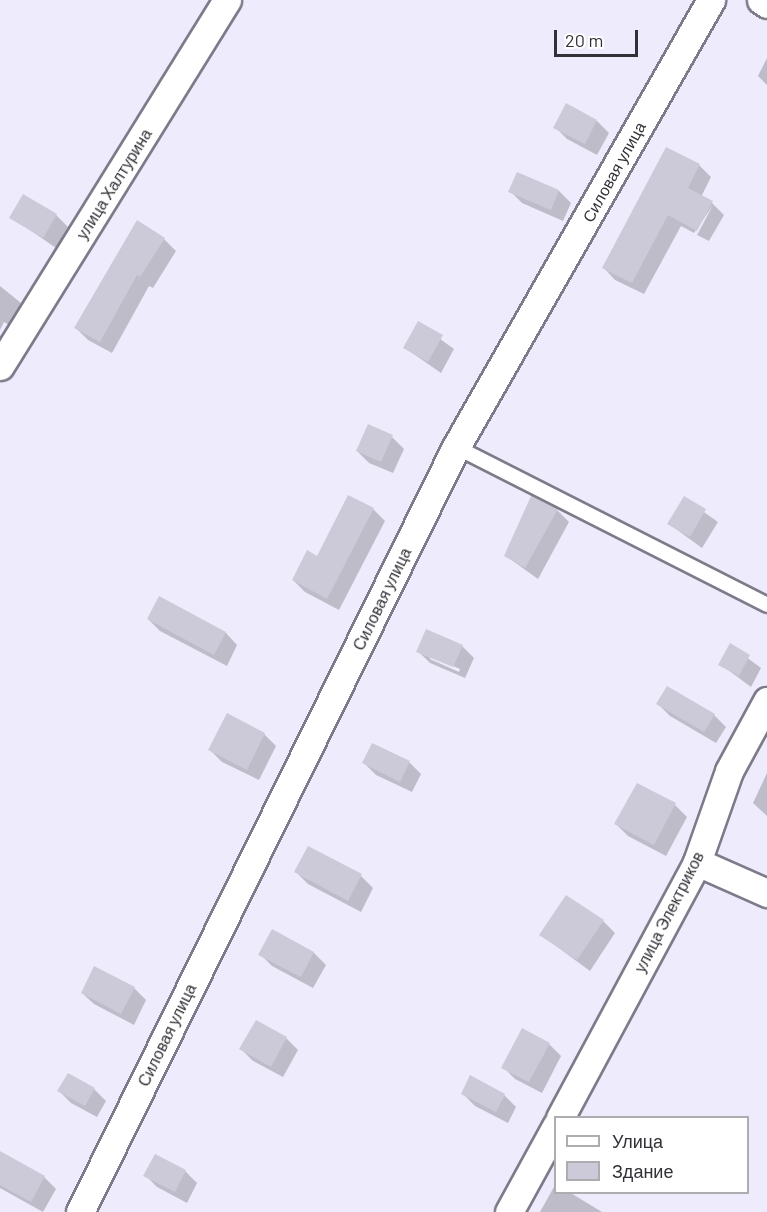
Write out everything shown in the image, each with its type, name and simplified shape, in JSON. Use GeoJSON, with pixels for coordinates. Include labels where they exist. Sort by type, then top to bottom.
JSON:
{"type":"FeatureCollection","features":[{"type":"Feature","properties":{"kind":"street","name":"улица Халтурина"},"geometry":{"type":"LineString","coordinates":[[0,366],[227,0]]}},
{"type":"Feature","properties":{"kind":"street","name":"Силовая улица"},"geometry":{"type":"LineString","coordinates":[[80,1212],[456,447],[711,0]]}},
{"type":"Feature","properties":{"kind":"street"},"geometry":{"type":"LineString","coordinates":[[761,0],[767,4]]}},
{"type":"Feature","properties":{"kind":"street","name":"улица Электриков"},"geometry":{"type":"LineString","coordinates":[[561,1116],[698,862],[729,771],[767,701]]}},
{"type":"Feature","properties":{"kind":"street"},"geometry":{"type":"LineString","coordinates":[[698,862],[767,893]]}},
{"type":"Feature","properties":{"kind":"street"},"geometry":{"type":"LineString","coordinates":[[509,1212],[554,1128]]}},
{"type":"Feature","properties":{"kind":"lane"},"geometry":{"type":"LineString","coordinates":[[456,447],[767,605]]}},
{"type":"Feature","properties":{"kind":"building"},"geometry":{"type":"Polygon","coordinates":[[[566,103],[597,120],[585,144],[553,128],[566,103]]]}},
{"type":"Feature","properties":{"kind":"building"},"geometry":{"type":"Polygon","coordinates":[[[666,147],[700,164],[688,188],[713,201],[697,231],[668,215],[632,283],[602,268],[666,147]]]}},
{"type":"Feature","properties":{"kind":"building"},"geometry":{"type":"Polygon","coordinates":[[[517,172],[559,190],[551,210],[508,192],[517,172]]]}},
{"type":"Feature","properties":{"kind":"building"},"geometry":{"type":"Polygon","coordinates":[[[23,194],[57,214],[43,238],[9,218],[23,194]]]}},
{"type":"Feature","properties":{"kind":"building"},"geometry":{"type":"Polygon","coordinates":[[[137,220],[165,238],[140,277],[137,275],[100,342],[74,328],[137,220]]]}},
{"type":"Feature","properties":{"kind":"building"},"geometry":{"type":"Polygon","coordinates":[[[418,321],[443,335],[428,362],[403,348],[418,321]]]}},
{"type":"Feature","properties":{"kind":"building"},"geometry":{"type":"Polygon","coordinates":[[[368,424],[393,435],[381,462],[356,451],[368,424]]]}},
{"type":"Feature","properties":{"kind":"building"},"geometry":{"type":"Polygon","coordinates":[[[348,495],[374,508],[327,599],[292,580],[307,550],[317,556],[348,495]]]}},
{"type":"Feature","properties":{"kind":"building"},"geometry":{"type":"Polygon","coordinates":[[[531,496],[558,509],[525,568],[504,556],[531,496]]]}},
{"type":"Feature","properties":{"kind":"building"},"geometry":{"type":"Polygon","coordinates":[[[684,496],[706,509],[690,537],[667,524],[684,496]]]}},
{"type":"Feature","properties":{"kind":"building"},"geometry":{"type":"Polygon","coordinates":[[[159,596],[226,632],[214,655],[147,619],[159,596]]]}},
{"type":"Feature","properties":{"kind":"building"},"geometry":{"type":"Polygon","coordinates":[[[426,629],[463,645],[453,667],[416,652],[426,629]]]}},
{"type":"Feature","properties":{"kind":"building"},"geometry":{"type":"Polygon","coordinates":[[[730,643],[750,655],[739,676],[718,665],[730,643]]]}},
{"type":"Feature","properties":{"kind":"building"},"geometry":{"type":"Polygon","coordinates":[[[667,686],[715,714],[704,732],[656,704],[667,686]]]}},
{"type":"Feature","properties":{"kind":"building"},"geometry":{"type":"Polygon","coordinates":[[[227,713],[265,733],[247,770],[208,750],[227,713]]]}},
{"type":"Feature","properties":{"kind":"building"},"geometry":{"type":"Polygon","coordinates":[[[372,743],[410,761],[400,782],[362,763],[372,743]]]}},
{"type":"Feature","properties":{"kind":"building"},"geometry":{"type":"Polygon","coordinates":[[[637,783],[676,803],[654,845],[614,824],[637,783]]]}},
{"type":"Feature","properties":{"kind":"building"},"geometry":{"type":"Polygon","coordinates":[[[308,846],[362,874],[348,901],[294,872],[308,846]]]}},
{"type":"Feature","properties":{"kind":"building"},"geometry":{"type":"Polygon","coordinates":[[[566,895],[604,920],[577,960],[539,935],[566,895]]]}},
{"type":"Feature","properties":{"kind":"building"},"geometry":{"type":"Polygon","coordinates":[[[272,929],[314,952],[301,977],[258,955],[272,929]]]}},
{"type":"Feature","properties":{"kind":"building"},"geometry":{"type":"Polygon","coordinates":[[[94,966],[135,987],[121,1014],[81,993],[94,966]]]}},
{"type":"Feature","properties":{"kind":"building"},"geometry":{"type":"Polygon","coordinates":[[[256,1020],[287,1037],[271,1067],[239,1049],[256,1020]]]}},
{"type":"Feature","properties":{"kind":"building"},"geometry":{"type":"Polygon","coordinates":[[[522,1028],[550,1043],[529,1082],[501,1068],[522,1028]]]}},
{"type":"Feature","properties":{"kind":"building"},"geometry":{"type":"Polygon","coordinates":[[[68,1073],[95,1088],[85,1106],[57,1091],[68,1073]]]}},
{"type":"Feature","properties":{"kind":"building"},"geometry":{"type":"Polygon","coordinates":[[[470,1075],[505,1094],[496,1112],[461,1094],[470,1075]]]}},
{"type":"Feature","properties":{"kind":"building"},"geometry":{"type":"Polygon","coordinates":[[[0,1151],[45,1176],[31,1202],[0,1185],[0,1151]]]}},
{"type":"Feature","properties":{"kind":"building"},"geometry":{"type":"Polygon","coordinates":[[[155,1154],[186,1170],[175,1192],[143,1176],[155,1154]]]}}]}
